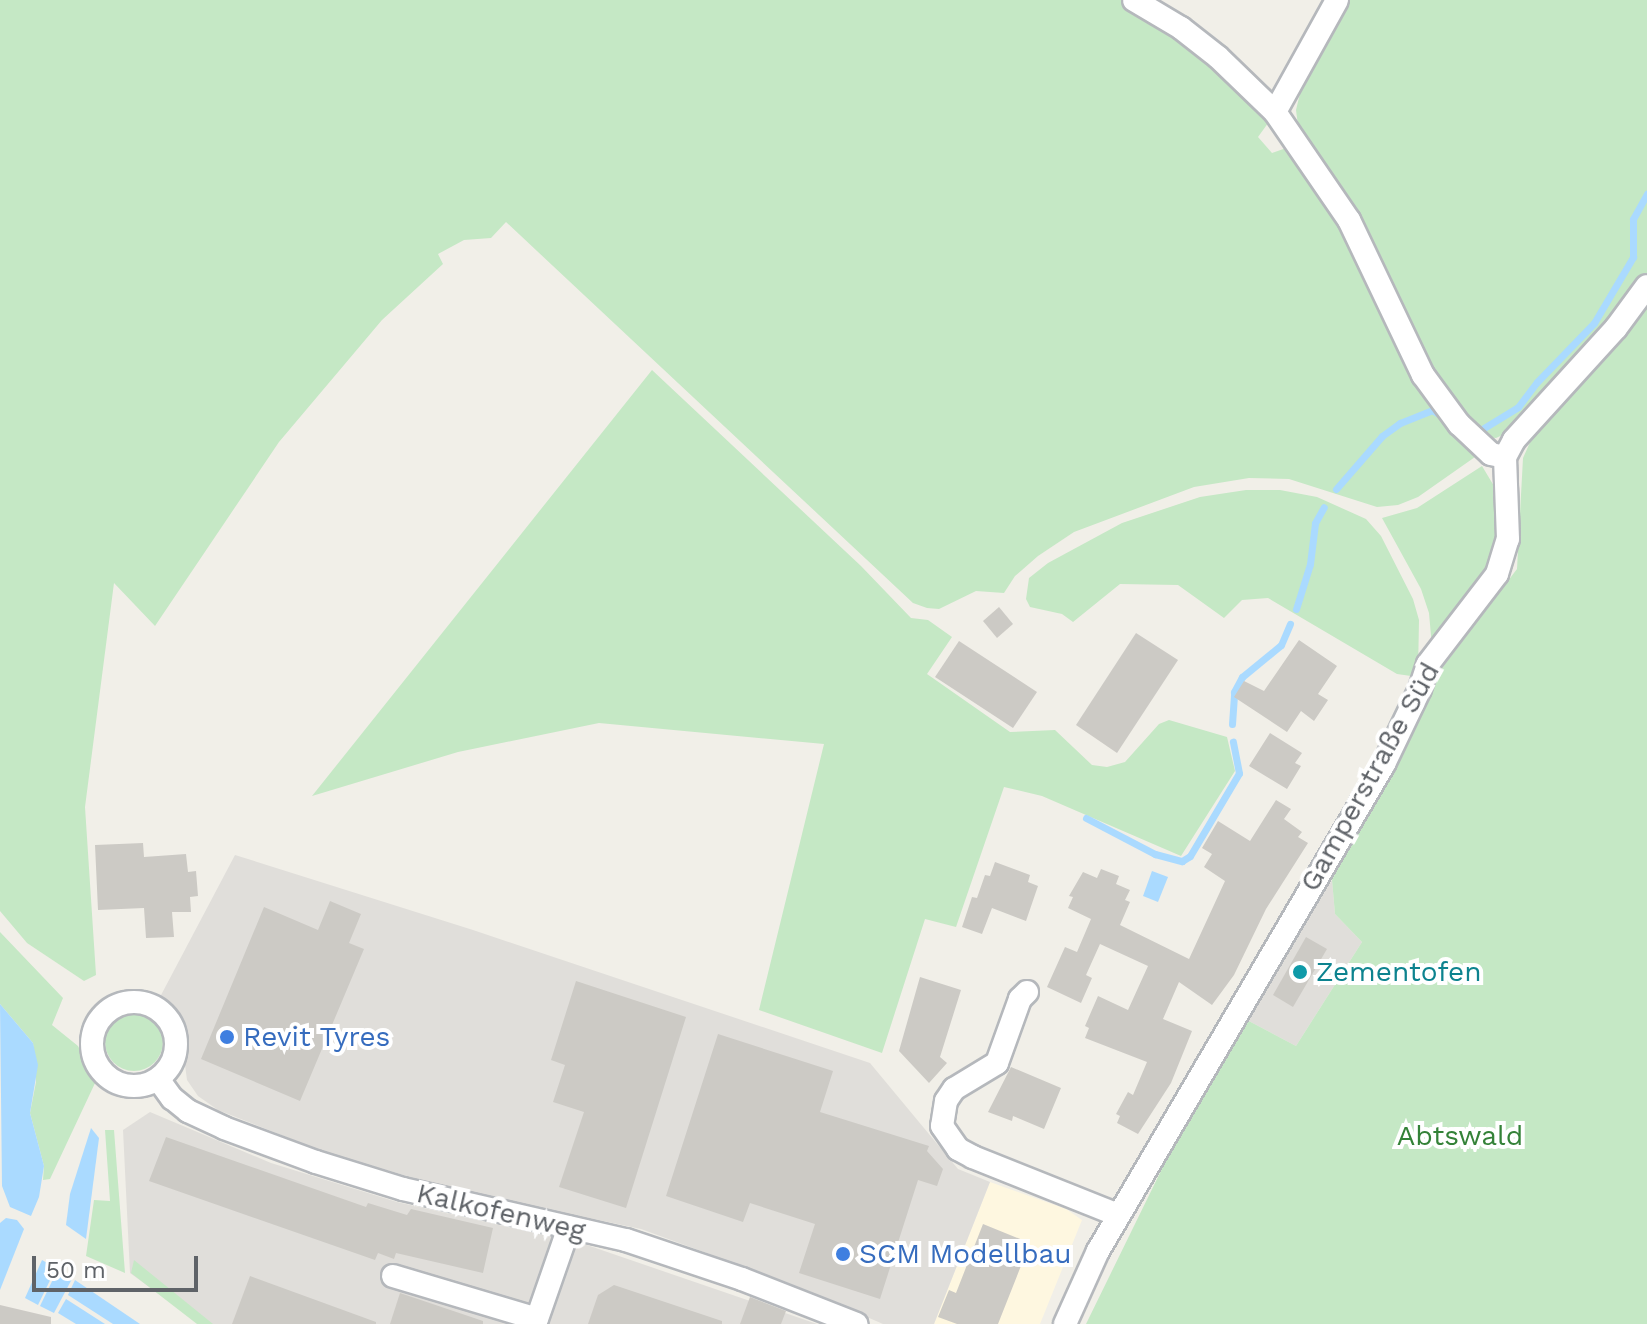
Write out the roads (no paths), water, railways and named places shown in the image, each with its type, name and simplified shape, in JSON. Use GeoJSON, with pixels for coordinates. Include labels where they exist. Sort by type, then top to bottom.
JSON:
{"type":"FeatureCollection","features":[{"type":"Feature","properties":{"kind":"street"},"geometry":{"type":"LineString","coordinates":[[1134,0],[1206,47],[1275,112],[1349,220],[1423,375],[1459,424],[1491,454],[1505,457],[1514,440],[1616,328],[1647,286]]}},
{"type":"Feature","properties":{"kind":"street"},"geometry":{"type":"LineString","coordinates":[[1275,112],[1337,0]]}},
{"type":"Feature","properties":{"kind":"street","name":"Gamperstraße Süd"},"geometry":{"type":"LineString","coordinates":[[1065,1324],[1118,1215],[1378,775],[1416,699],[1428,664],[1497,574],[1508,539],[1505,457]]}},
{"type":"Feature","properties":{"kind":"street"},"geometry":{"type":"LineString","coordinates":[[1027,992],[1020,999],[997,1063],[954,1089],[946,1101],[942,1126],[958,1149],[973,1157],[1118,1215]]}},
{"type":"Feature","properties":{"kind":"street","name":"Kalkofenweg"},"geometry":{"type":"LineString","coordinates":[[158,1079],[172,1098],[188,1111],[243,1136],[403,1189],[626,1240],[742,1279],[857,1324]]}},
{"type":"Feature","properties":{"kind":"street"},"geometry":{"type":"LineString","coordinates":[[393,1276],[537,1319],[569,1227]]}},
{"type":"Feature","properties":{"kind":"water"},"geometry":{"type":"Polygon","coordinates":[[[1152,871],[1168,877],[1158,902],[1143,896],[1152,871]]]}},
{"type":"Feature","properties":{"kind":"water"},"geometry":{"type":"Polygon","coordinates":[[[0,1004],[33,1043],[38,1065],[30,1113],[44,1166],[39,1197],[31,1216],[10,1207],[2,1186],[0,1004]]]}},
{"type":"Feature","properties":{"kind":"water"},"geometry":{"type":"Polygon","coordinates":[[[91,1128],[99,1138],[86,1239],[66,1225],[70,1194],[91,1128]]]}},
{"type":"Feature","properties":{"kind":"water"},"geometry":{"type":"Polygon","coordinates":[[[6,1218],[17,1220],[24,1229],[0,1290],[0,1223],[6,1218]]]}},
{"type":"Feature","properties":{"kind":"water"},"geometry":{"type":"Polygon","coordinates":[[[42,1260],[56,1268],[38,1305],[25,1298],[42,1260]]]}},
{"type":"Feature","properties":{"kind":"water"},"geometry":{"type":"Polygon","coordinates":[[[58,1269],[73,1277],[54,1313],[40,1306],[58,1269]]]}},
{"type":"Feature","properties":{"kind":"water"},"geometry":{"type":"Polygon","coordinates":[[[75,1280],[140,1324],[113,1324],[68,1295],[75,1280]]]}},
{"type":"Feature","properties":{"kind":"water"},"geometry":{"type":"Polygon","coordinates":[[[66,1299],[105,1324],[76,1324],[58,1313],[66,1299]]]}},
{"type":"Feature","properties":{"kind":"waterway"},"geometry":{"type":"LineString","coordinates":[[1479,431],[1518,407],[1537,382],[1594,323],[1633,257],[1633,219],[1647,194]]}},
{"type":"Feature","properties":{"kind":"waterway"},"geometry":{"type":"LineString","coordinates":[[1336,489],[1382,436],[1400,423],[1432,410],[1443,417]]}},
{"type":"Feature","properties":{"kind":"waterway"},"geometry":{"type":"LineString","coordinates":[[1296,609],[1310,564],[1315,523],[1324,507]]}},
{"type":"Feature","properties":{"kind":"waterway"},"geometry":{"type":"LineString","coordinates":[[1232,724],[1234,692],[1242,677],[1281,645],[1290,624]]}},
{"type":"Feature","properties":{"kind":"waterway"},"geometry":{"type":"LineString","coordinates":[[1086,818],[1155,854],[1182,861],[1190,856],[1239,773],[1233,742]]}},
{"type":"Feature","properties":{"kind":"place","name":"Zementofen"},"geometry":{"type":"Point","coordinates":[1300,972]}},
{"type":"Feature","properties":{"kind":"place","name":"Revit Tyres"},"geometry":{"type":"Point","coordinates":[227,1037]}},
{"type":"Feature","properties":{"kind":"place","name":"SCM Modellbau"},"geometry":{"type":"Point","coordinates":[843,1254]}},
{"type":"Feature","properties":{"kind":"park label","name":"Abtswald"},"geometry":{"type":"Point","coordinates":[1460,1136]}}]}
